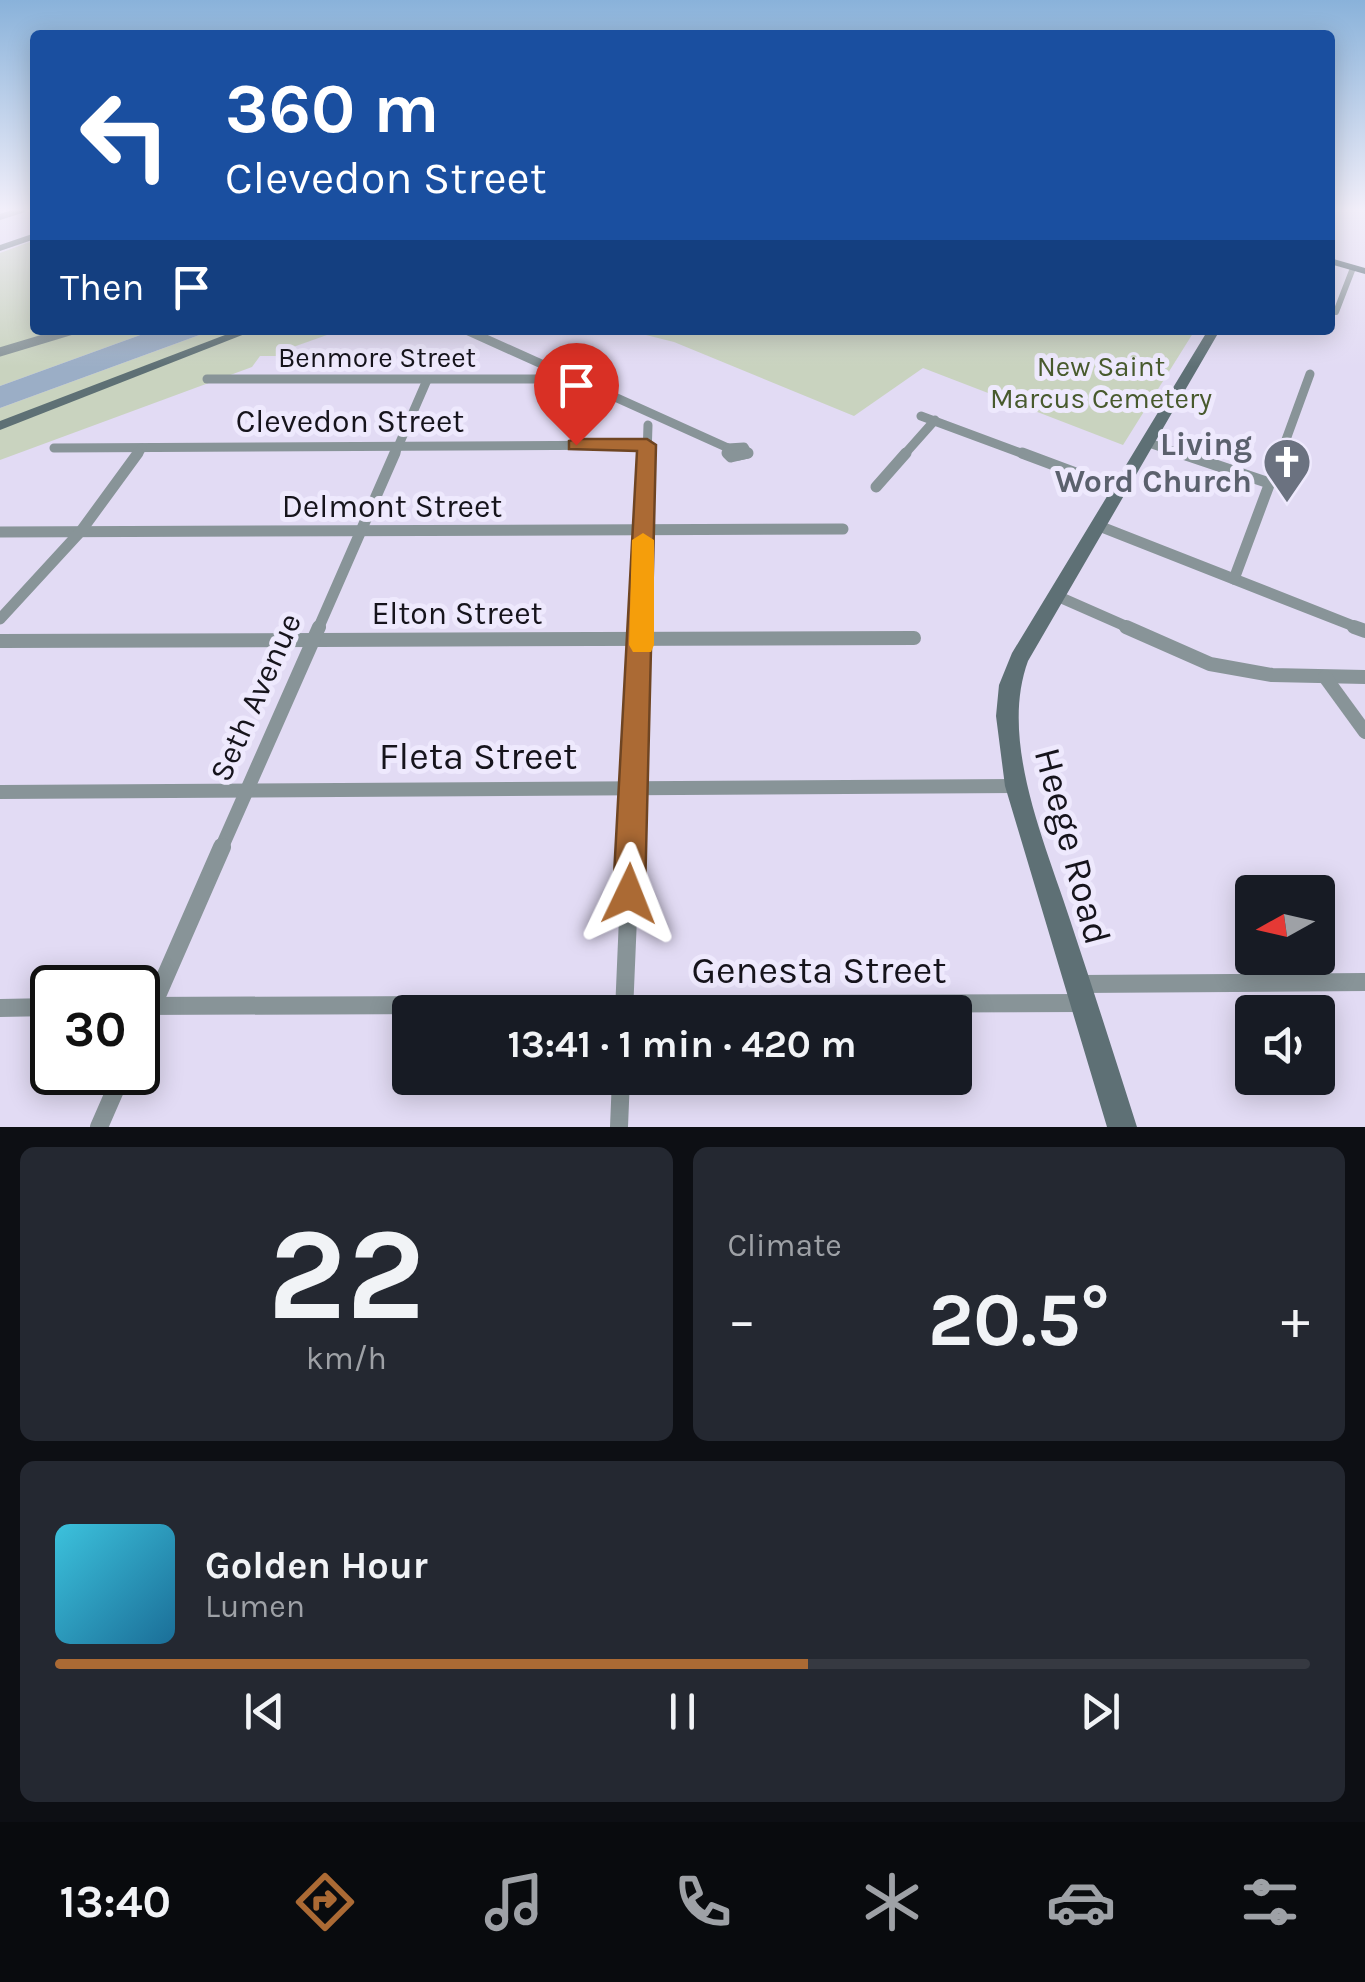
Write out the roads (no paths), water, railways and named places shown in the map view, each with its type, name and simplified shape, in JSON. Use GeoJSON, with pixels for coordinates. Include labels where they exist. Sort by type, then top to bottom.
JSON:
{"type":"FeatureCollection","features":[{"type":"Feature","properties":{"kind":"street"},"geometry":{"type":"LineString","coordinates":[[1336,312],[1359,270]]}},
{"type":"Feature","properties":{"kind":"street"},"geometry":{"type":"LineString","coordinates":[[1335,298],[1340,299]]}},
{"type":"Feature","properties":{"kind":"street"},"geometry":{"type":"LineString","coordinates":[[0,352],[56,335]]}},
{"type":"Feature","properties":{"kind":"street"},"geometry":{"type":"LineString","coordinates":[[0,426],[236,335]]}},
{"type":"Feature","properties":{"kind":"street"},"geometry":{"type":"LineString","coordinates":[[477,335],[728,448]]}},
{"type":"Feature","properties":{"kind":"street","name":"Heege Road"},"geometry":{"type":"LineString","coordinates":[[1122,1127],[1016,786],[1007,727],[1009,684],[1020,658],[1211,335]]}},
{"type":"Feature","properties":{"kind":"street"},"geometry":{"type":"LineString","coordinates":[[1234,579],[1310,374]]}},
{"type":"Feature","properties":{"kind":"street","name":"Benmore Street"},"geometry":{"type":"LineString","coordinates":[[207,380],[548,379]]}},
{"type":"Feature","properties":{"kind":"street","name":"Seth Avenue"},"geometry":{"type":"LineString","coordinates":[[160,974],[247,790],[427,380]]}},
{"type":"Feature","properties":{"kind":"street"},"geometry":{"type":"LineString","coordinates":[[922,416],[1120,490]]}},
{"type":"Feature","properties":{"kind":"street"},"geometry":{"type":"LineString","coordinates":[[876,487],[936,420]]}},
{"type":"Feature","properties":{"kind":"street"},"geometry":{"type":"LineString","coordinates":[[624,995],[648,425]]}},
{"type":"Feature","properties":{"kind":"street"},"geometry":{"type":"LineString","coordinates":[[1149,443],[1269,484]]}},
{"type":"Feature","properties":{"kind":"street","name":"Clevedon Street"},"geometry":{"type":"LineString","coordinates":[[54,448],[647,445]]}},
{"type":"Feature","properties":{"kind":"street"},"geometry":{"type":"LineString","coordinates":[[0,619],[80,531],[142,448]]}},
{"type":"Feature","properties":{"kind":"street"},"geometry":{"type":"LineString","coordinates":[[1099,526],[1365,632]]}},
{"type":"Feature","properties":{"kind":"street","name":"Delmont Street"},"geometry":{"type":"LineString","coordinates":[[0,532],[844,528]]}},
{"type":"Feature","properties":{"kind":"street"},"geometry":{"type":"LineString","coordinates":[[1057,596],[1210,664],[1272,676],[1365,677]]}},
{"type":"Feature","properties":{"kind":"street","name":"Elton Street"},"geometry":{"type":"LineString","coordinates":[[0,641],[914,638]]}},
{"type":"Feature","properties":{"kind":"street"},"geometry":{"type":"LineString","coordinates":[[1325,677],[1365,732]]}},
{"type":"Feature","properties":{"kind":"street","name":"Fleta Street"},"geometry":{"type":"LineString","coordinates":[[0,792],[1016,786]]}},
{"type":"Feature","properties":{"kind":"street","name":"Genesta Street"},"geometry":{"type":"LineString","coordinates":[[972,996],[1365,982]]}},
{"type":"Feature","properties":{"kind":"street","name":"Genesta Street"},"geometry":{"type":"LineString","coordinates":[[160,1006],[392,1007]]}},
{"type":"Feature","properties":{"kind":"street"},"geometry":{"type":"LineString","coordinates":[[0,1008],[30,1007]]}},
{"type":"Feature","properties":{"kind":"street"},"geometry":{"type":"LineString","coordinates":[[98,1127],[113,1095]]}},
{"type":"Feature","properties":{"kind":"street"},"geometry":{"type":"LineString","coordinates":[[619,1127],[620,1095]]}},
{"type":"Feature","properties":{"kind":"water"},"geometry":{"type":"Polygon","coordinates":[[[140,335],[199,335],[0,408],[0,386],[140,335]]]}},
{"type":"Feature","properties":{"kind":"place","name":"Living Word Church"},"geometry":{"type":"Point","coordinates":[1287,504]}},
{"type":"Feature","properties":{"kind":"park label","name":"New Saint Marcus Cemetery"},"geometry":{"type":"Point","coordinates":[1101,382]}}]}
